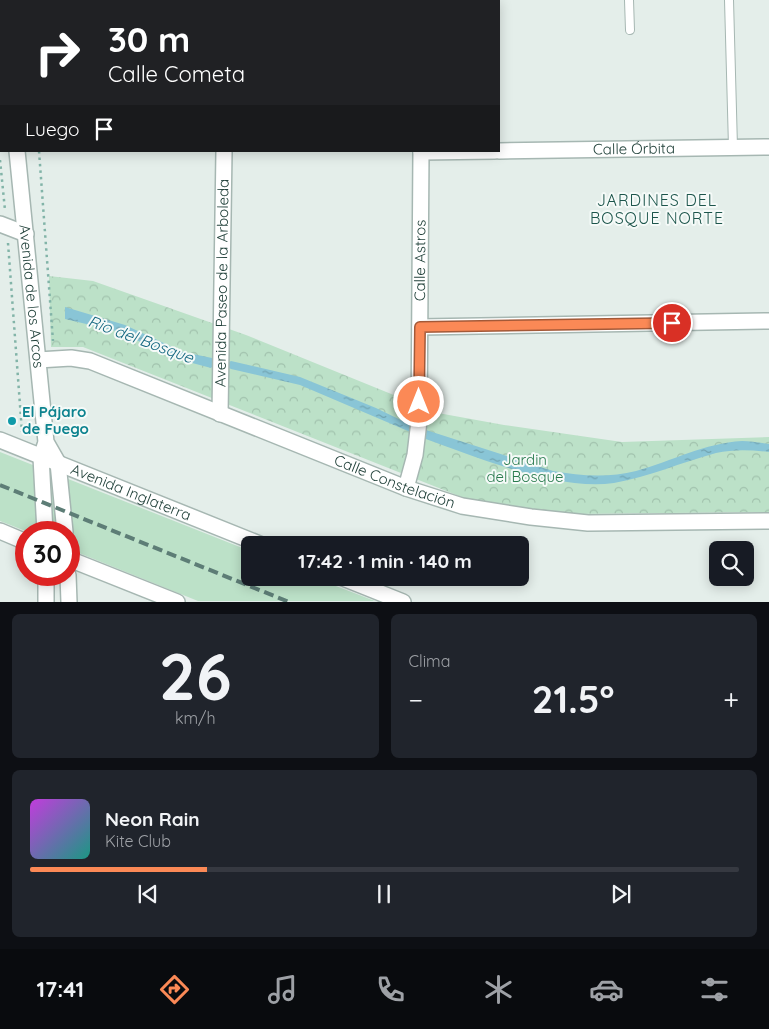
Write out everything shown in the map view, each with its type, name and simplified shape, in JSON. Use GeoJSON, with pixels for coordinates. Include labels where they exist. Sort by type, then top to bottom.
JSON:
{"type":"FeatureCollection","features":[{"type":"Feature","properties":{"kind":"street","name":"Calle Órbita"},"geometry":{"type":"LineString","coordinates":[[500,151],[769,147]]}},
{"type":"Feature","properties":{"kind":"street","name":"Avenida de los Arcos"},"geometry":{"type":"LineString","coordinates":[[17,152],[26,234],[46,359],[46,442],[41,457],[45,521]]}},
{"type":"Feature","properties":{"kind":"street","name":"Avenida Paseo de la Arboleda"},"geometry":{"type":"LineString","coordinates":[[220,414],[224,152]]}},
{"type":"Feature","properties":{"kind":"street","name":"Calle Astros"},"geometry":{"type":"LineString","coordinates":[[406,488],[415,455],[419,421],[421,152]]}},
{"type":"Feature","properties":{"kind":"street"},"geometry":{"type":"LineString","coordinates":[[3,225],[26,234]]}},
{"type":"Feature","properties":{"kind":"street"},"geometry":{"type":"LineString","coordinates":[[420,327],[769,321]]}},
{"type":"Feature","properties":{"kind":"street","name":"Calle Constelación"},"geometry":{"type":"LineString","coordinates":[[46,359],[70,358],[90,361],[406,488],[462,506],[562,521],[769,521]]}},
{"type":"Feature","properties":{"kind":"street","name":"Avenida Inglaterra"},"geometry":{"type":"LineString","coordinates":[[0,440],[241,537]]}},
{"type":"Feature","properties":{"kind":"street","name":"Avenida de los Arcos"},"geometry":{"type":"LineString","coordinates":[[46,442],[58,464],[64,521]]}},
{"type":"Feature","properties":{"kind":"street"},"geometry":{"type":"LineString","coordinates":[[0,531],[15,537]]}},
{"type":"Feature","properties":{"kind":"street"},"geometry":{"type":"LineString","coordinates":[[80,563],[177,602]]}},
{"type":"Feature","properties":{"kind":"street"},"geometry":{"type":"LineString","coordinates":[[46,586],[46,602]]}},
{"type":"Feature","properties":{"kind":"street"},"geometry":{"type":"LineString","coordinates":[[68,586],[69,602]]}},
{"type":"Feature","properties":{"kind":"street"},"geometry":{"type":"LineString","coordinates":[[363,586],[403,602]]}},
{"type":"Feature","properties":{"kind":"lane"},"geometry":{"type":"LineString","coordinates":[[629,0],[630,30]]}},
{"type":"Feature","properties":{"kind":"lane"},"geometry":{"type":"LineString","coordinates":[[729,0],[733,147]]}},
{"type":"Feature","properties":{"kind":"path"},"geometry":{"type":"LineString","coordinates":[[39,152],[46,359]]}},
{"type":"Feature","properties":{"kind":"path"},"geometry":{"type":"LineString","coordinates":[[0,160],[3,225],[24,450]]}},
{"type":"Feature","properties":{"kind":"green space","name":"Jardin del Bosque"},"geometry":{"type":"Polygon","coordinates":[[[49,276],[93,281],[246,335],[438,413],[504,425],[622,442],[769,437],[769,512],[574,514],[520,509],[464,498],[83,347],[51,347],[49,276]]]}},
{"type":"Feature","properties":{"kind":"green space"},"geometry":{"type":"Polygon","coordinates":[[[0,452],[241,547],[241,586],[336,586],[375,601],[198,601],[80,553],[80,521],[15,521],[15,527],[0,521],[0,452]]]}},
{"type":"Feature","properties":{"kind":"water","name":"Rio del Bosque"},"geometry":{"type":"Polygon","coordinates":[[[65,307],[125,325],[183,352],[212,358],[215,363],[211,368],[181,360],[116,331],[65,319],[65,307]]]}},
{"type":"Feature","properties":{"kind":"water"},"geometry":{"type":"Polygon","coordinates":[[[231,361],[300,377],[376,408],[415,427],[415,434],[300,385],[231,369],[224,365],[231,361]]]}},
{"type":"Feature","properties":{"kind":"water"},"geometry":{"type":"Polygon","coordinates":[[[426,430],[553,471],[584,475],[615,475],[636,471],[728,442],[745,441],[769,444],[769,452],[742,450],[716,453],[627,480],[614,483],[591,484],[542,477],[492,463],[423,438],[420,432],[426,430]]]}},
{"type":"Feature","properties":{"kind":"railway"},"geometry":{"type":"LineString","coordinates":[[0,485],[289,602]]}},
{"type":"Feature","properties":{"kind":"place","name":"El Pájaro de Fuego"},"geometry":{"type":"Point","coordinates":[12,421]}},
{"type":"Feature","properties":{"kind":"district","name":"JARDINES DEL BOSQUE NORTE"},"geometry":{"type":"Point","coordinates":[657,209]}},
{"type":"Feature","properties":{"kind":"route"},"geometry":{"type":"LineString","coordinates":[[419,402],[420,327],[672,323]]}}]}
